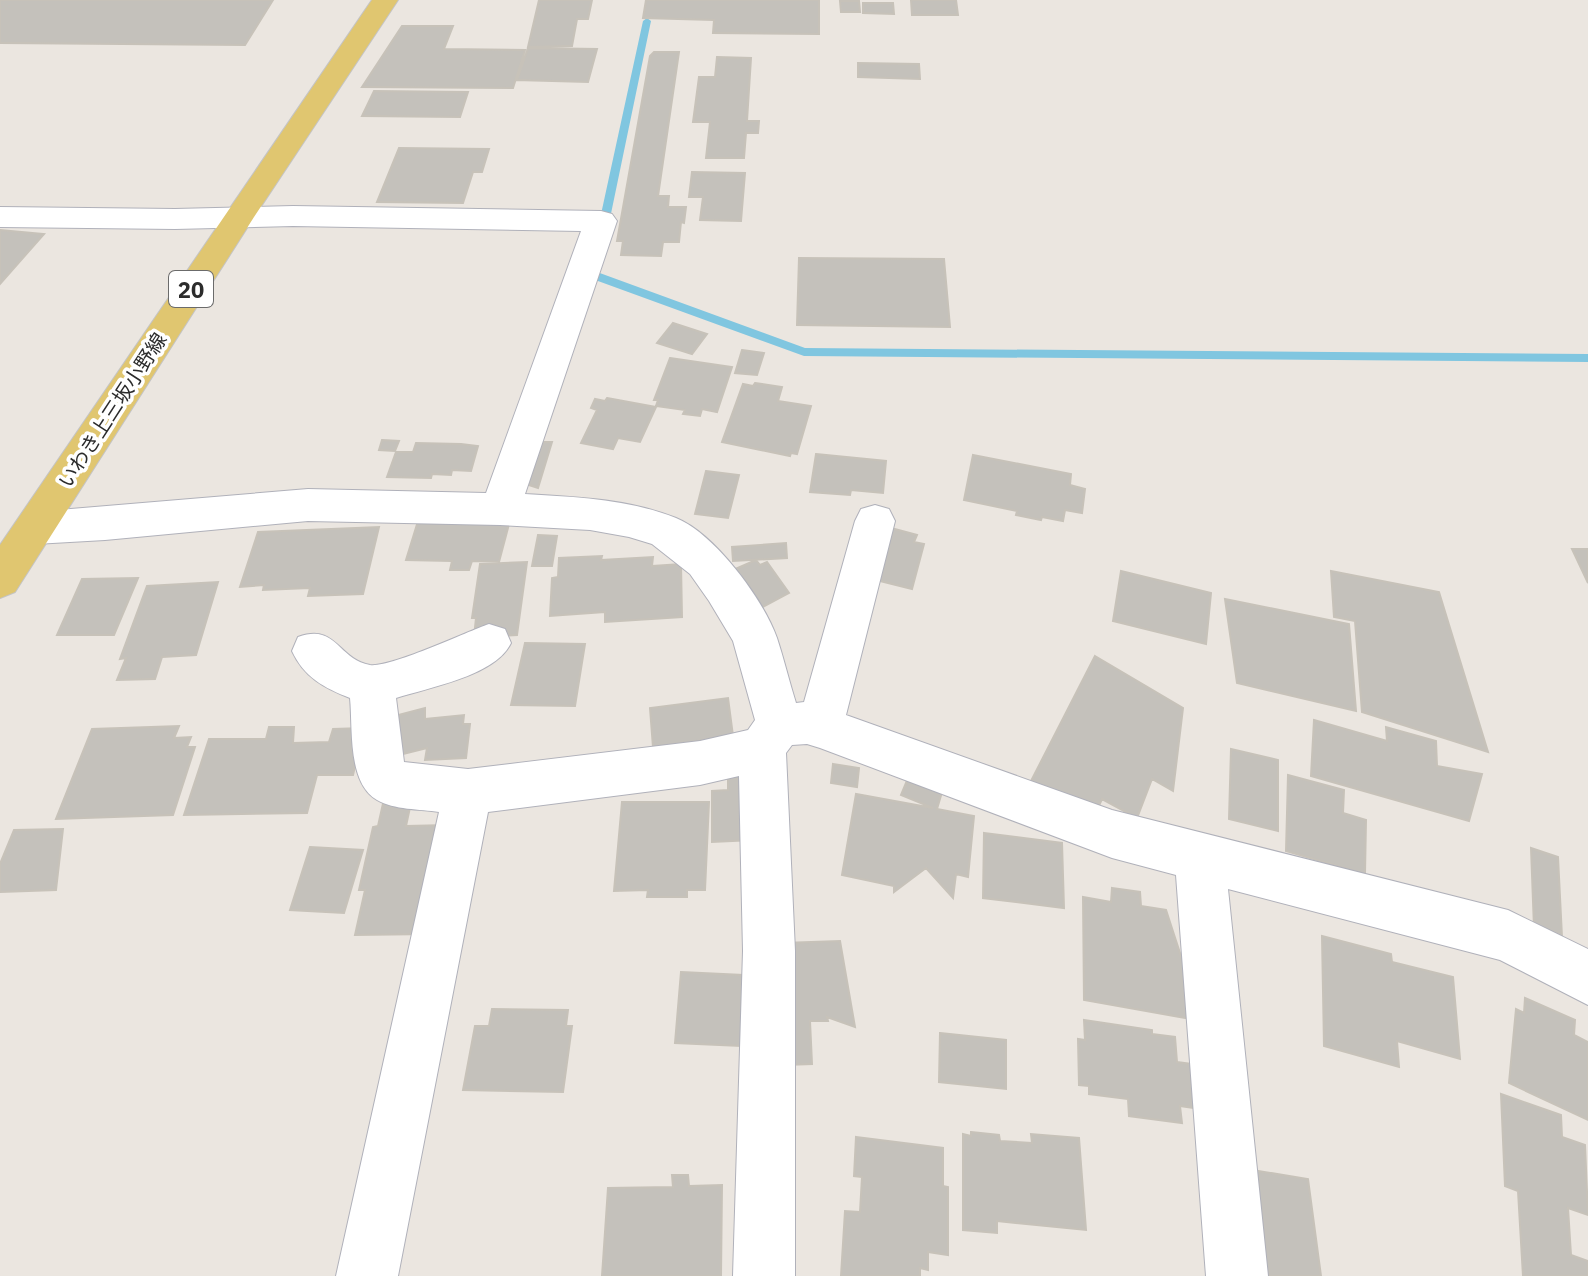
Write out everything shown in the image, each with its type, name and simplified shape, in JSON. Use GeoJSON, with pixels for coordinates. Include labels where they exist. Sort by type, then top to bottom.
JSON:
{"type":"FeatureCollection","features":[{"type":"Feature","properties":{"kind":"main road","name":"いわき上三坂小野線"},"geometry":{"type":"LineString","coordinates":[[0,580],[385,0]]}},
{"type":"Feature","properties":{"kind":"street"},"geometry":{"type":"LineString","coordinates":[[0,217],[175,219],[239,216],[601,221],[500,509]]}},
{"type":"Feature","properties":{"kind":"street"},"geometry":{"type":"LineString","coordinates":[[35,528],[308,505],[590,514],[665,531],[705,562],[754,636],[787,733]]}},
{"type":"Feature","properties":{"kind":"street"},"geometry":{"type":"LineString","coordinates":[[764,1276],[769,951],[787,733],[875,521]]}},
{"type":"Feature","properties":{"kind":"street"},"geometry":{"type":"LineString","coordinates":[[314,651],[338,673],[372,686],[469,655],[489,643]]}},
{"type":"Feature","properties":{"kind":"street"},"geometry":{"type":"LineString","coordinates":[[372,686],[380,769],[391,783],[468,792],[700,763],[787,733],[1112,834],[1508,936],[1588,978]]}},
{"type":"Feature","properties":{"kind":"street"},"geometry":{"type":"LineString","coordinates":[[367,1276],[468,792]]}},
{"type":"Feature","properties":{"kind":"street"},"geometry":{"type":"LineString","coordinates":[[1200,858],[1237,1276]]}},
{"type":"Feature","properties":{"kind":"building"},"geometry":{"type":"Polygon","coordinates":[[[0,0],[273,0],[245,45],[0,43],[0,0]]]}},
{"type":"Feature","properties":{"kind":"building"},"geometry":{"type":"Polygon","coordinates":[[[539,0],[592,0],[588,19],[577,19],[572,46],[528,47],[539,0]]]}},
{"type":"Feature","properties":{"kind":"building"},"geometry":{"type":"Polygon","coordinates":[[[646,0],[819,0],[819,34],[713,33],[714,20],[643,18],[646,0]]]}},
{"type":"Feature","properties":{"kind":"building"},"geometry":{"type":"Polygon","coordinates":[[[911,0],[956,0],[958,15],[912,15],[911,0]]]}},
{"type":"Feature","properties":{"kind":"building"},"geometry":{"type":"Polygon","coordinates":[[[840,1],[859,1],[860,12],[841,12],[840,1]]]}},
{"type":"Feature","properties":{"kind":"building"},"geometry":{"type":"Polygon","coordinates":[[[863,3],[893,3],[894,14],[863,13],[863,3]]]}},
{"type":"Feature","properties":{"kind":"building"},"geometry":{"type":"Polygon","coordinates":[[[402,26],[453,26],[444,49],[525,50],[513,88],[362,87],[402,26]]]}},
{"type":"Feature","properties":{"kind":"building"},"geometry":{"type":"Polygon","coordinates":[[[528,48],[597,49],[588,82],[517,80],[528,48]]]}},
{"type":"Feature","properties":{"kind":"building"},"geometry":{"type":"Polygon","coordinates":[[[654,52],[679,52],[658,196],[669,196],[668,207],[686,207],[684,223],[681,222],[679,242],[663,242],[661,256],[621,255],[623,241],[617,241],[650,56],[654,52]]]}},
{"type":"Feature","properties":{"kind":"building"},"geometry":{"type":"Polygon","coordinates":[[[717,57],[751,58],[747,121],[759,121],[758,133],[746,133],[744,158],[706,158],[710,122],[693,122],[699,77],[715,77],[717,57]]]}},
{"type":"Feature","properties":{"kind":"building"},"geometry":{"type":"Polygon","coordinates":[[[858,63],[919,64],[920,79],[858,77],[858,63]]]}},
{"type":"Feature","properties":{"kind":"building"},"geometry":{"type":"Polygon","coordinates":[[[374,91],[468,92],[460,117],[362,116],[374,91]]]}},
{"type":"Feature","properties":{"kind":"building"},"geometry":{"type":"Polygon","coordinates":[[[399,148],[489,149],[482,172],[473,172],[463,203],[377,202],[399,148]]]}},
{"type":"Feature","properties":{"kind":"building"},"geometry":{"type":"Polygon","coordinates":[[[692,172],[745,173],[741,221],[700,220],[703,197],[689,197],[692,172]]]}},
{"type":"Feature","properties":{"kind":"building"},"geometry":{"type":"Polygon","coordinates":[[[0,230],[44,234],[0,284],[0,230]]]}},
{"type":"Feature","properties":{"kind":"building"},"geometry":{"type":"Polygon","coordinates":[[[799,258],[944,259],[950,327],[797,325],[799,258]]]}},
{"type":"Feature","properties":{"kind":"building"},"geometry":{"type":"Polygon","coordinates":[[[673,323],[707,334],[692,354],[657,343],[673,323]]]}},
{"type":"Feature","properties":{"kind":"building"},"geometry":{"type":"Polygon","coordinates":[[[742,350],[764,353],[757,375],[735,373],[742,350]]]}},
{"type":"Feature","properties":{"kind":"building"},"geometry":{"type":"Polygon","coordinates":[[[670,358],[732,367],[717,412],[702,409],[700,416],[683,414],[685,410],[656,406],[658,400],[654,400],[670,358]]]}},
{"type":"Feature","properties":{"kind":"building"},"geometry":{"type":"Polygon","coordinates":[[[755,383],[782,387],[778,401],[811,406],[797,454],[791,453],[790,456],[722,442],[743,384],[753,386],[755,383]]]}},
{"type":"Feature","properties":{"kind":"building"},"geometry":{"type":"Polygon","coordinates":[[[607,398],[656,407],[640,442],[618,438],[613,449],[581,443],[597,410],[591,408],[595,399],[605,401],[607,398]]]}},
{"type":"Feature","properties":{"kind":"building"},"geometry":{"type":"Polygon","coordinates":[[[382,440],[399,441],[395,451],[379,450],[382,440]]]}},
{"type":"Feature","properties":{"kind":"building"},"geometry":{"type":"Polygon","coordinates":[[[539,442],[552,442],[538,488],[526,484],[539,442]]]}},
{"type":"Feature","properties":{"kind":"building"},"geometry":{"type":"Polygon","coordinates":[[[416,443],[478,446],[471,471],[452,470],[451,475],[432,474],[431,478],[387,477],[396,452],[413,452],[416,443]]]}},
{"type":"Feature","properties":{"kind":"building"},"geometry":{"type":"Polygon","coordinates":[[[816,454],[886,461],[883,493],[851,490],[850,495],[810,492],[816,454]]]}},
{"type":"Feature","properties":{"kind":"building"},"geometry":{"type":"Polygon","coordinates":[[[973,455],[1071,474],[1070,485],[1085,489],[1082,513],[1065,510],[1063,521],[1042,517],[1041,520],[1016,515],[1017,511],[964,500],[973,455]]]}},
{"type":"Feature","properties":{"kind":"building"},"geometry":{"type":"Polygon","coordinates":[[[706,471],[739,475],[728,518],[695,514],[706,471]]]}},
{"type":"Feature","properties":{"kind":"building"},"geometry":{"type":"Polygon","coordinates":[[[418,521],[509,524],[499,562],[472,561],[469,570],[450,570],[452,561],[406,560],[418,521]]]}},
{"type":"Feature","properties":{"kind":"building"},"geometry":{"type":"Polygon","coordinates":[[[379,527],[363,594],[308,596],[310,588],[263,590],[264,585],[240,587],[258,532],[379,527]]]}},
{"type":"Feature","properties":{"kind":"building"},"geometry":{"type":"Polygon","coordinates":[[[891,528],[917,535],[914,542],[924,544],[912,589],[876,580],[891,528]]]}},
{"type":"Feature","properties":{"kind":"building"},"geometry":{"type":"Polygon","coordinates":[[[538,535],[557,536],[552,566],[532,566],[538,535]]]}},
{"type":"Feature","properties":{"kind":"building"},"geometry":{"type":"Polygon","coordinates":[[[786,543],[787,558],[733,561],[732,547],[786,543]]]}},
{"type":"Feature","properties":{"kind":"building"},"geometry":{"type":"Polygon","coordinates":[[[1572,549],[1588,549],[1588,583],[1572,549]]]}},
{"type":"Feature","properties":{"kind":"building"},"geometry":{"type":"Polygon","coordinates":[[[602,556],[601,560],[653,557],[652,566],[681,564],[682,617],[605,622],[605,612],[550,616],[552,578],[558,577],[559,558],[602,556]]]}},
{"type":"Feature","properties":{"kind":"building"},"geometry":{"type":"Polygon","coordinates":[[[756,560],[760,565],[767,562],[789,593],[759,609],[733,570],[756,560]]]}},
{"type":"Feature","properties":{"kind":"building"},"geometry":{"type":"Polygon","coordinates":[[[527,562],[517,635],[474,637],[476,618],[472,618],[480,564],[527,562]]]}},
{"type":"Feature","properties":{"kind":"building"},"geometry":{"type":"Polygon","coordinates":[[[1121,571],[1211,593],[1206,644],[1113,621],[1121,571]]]}},
{"type":"Feature","properties":{"kind":"building"},"geometry":{"type":"Polygon","coordinates":[[[1331,571],[1439,592],[1488,752],[1362,712],[1355,621],[1334,617],[1331,571]]]}},
{"type":"Feature","properties":{"kind":"building"},"geometry":{"type":"Polygon","coordinates":[[[138,578],[114,635],[57,635],[82,579],[138,578]]]}},
{"type":"Feature","properties":{"kind":"building"},"geometry":{"type":"Polygon","coordinates":[[[218,582],[196,655],[162,657],[155,679],[117,680],[126,658],[120,659],[147,586],[218,582]]]}},
{"type":"Feature","properties":{"kind":"building"},"geometry":{"type":"Polygon","coordinates":[[[1225,599],[1349,624],[1356,711],[1237,683],[1225,599]]]}},
{"type":"Feature","properties":{"kind":"building"},"geometry":{"type":"Polygon","coordinates":[[[525,643],[585,644],[575,706],[511,705],[525,643]]]}},
{"type":"Feature","properties":{"kind":"building"},"geometry":{"type":"Polygon","coordinates":[[[1095,656],[1183,708],[1173,791],[1152,779],[1137,818],[1102,799],[1097,810],[1030,783],[1095,656]]]}},
{"type":"Feature","properties":{"kind":"building"},"geometry":{"type":"Polygon","coordinates":[[[728,698],[733,736],[653,747],[650,708],[728,698]]]}},
{"type":"Feature","properties":{"kind":"building"},"geometry":{"type":"Polygon","coordinates":[[[425,708],[425,719],[464,715],[463,724],[470,724],[466,758],[425,760],[427,748],[391,757],[387,718],[425,708]]]}},
{"type":"Feature","properties":{"kind":"building"},"geometry":{"type":"Polygon","coordinates":[[[1314,720],[1387,741],[1386,727],[1436,741],[1437,766],[1482,774],[1469,821],[1311,776],[1314,720]]]}},
{"type":"Feature","properties":{"kind":"building"},"geometry":{"type":"Polygon","coordinates":[[[179,726],[174,738],[191,737],[187,747],[195,747],[173,815],[56,819],[92,729],[179,726]]]}},
{"type":"Feature","properties":{"kind":"building"},"geometry":{"type":"Polygon","coordinates":[[[269,727],[294,727],[293,743],[329,742],[333,729],[364,728],[353,775],[317,775],[307,813],[184,815],[209,739],[266,739],[269,727]]]}},
{"type":"Feature","properties":{"kind":"building"},"geometry":{"type":"Polygon","coordinates":[[[1231,749],[1278,760],[1278,831],[1229,819],[1231,749]]]}},
{"type":"Feature","properties":{"kind":"building"},"geometry":{"type":"Polygon","coordinates":[[[833,764],[859,768],[857,787],[831,783],[833,764]]]}},
{"type":"Feature","properties":{"kind":"building"},"geometry":{"type":"Polygon","coordinates":[[[752,773],[753,840],[712,842],[712,791],[728,790],[728,774],[752,773]]]}},
{"type":"Feature","properties":{"kind":"building"},"geometry":{"type":"Polygon","coordinates":[[[1288,775],[1344,790],[1343,813],[1366,820],[1365,874],[1286,851],[1288,775]]]}},
{"type":"Feature","properties":{"kind":"building"},"geometry":{"type":"Polygon","coordinates":[[[908,778],[942,792],[937,809],[974,816],[968,877],[956,874],[953,898],[926,868],[894,892],[894,886],[842,875],[856,794],[933,808],[901,795],[908,778]]]}},
{"type":"Feature","properties":{"kind":"building"},"geometry":{"type":"Polygon","coordinates":[[[412,798],[406,826],[448,825],[429,934],[355,935],[365,890],[359,890],[373,827],[378,826],[384,799],[412,798]]]}},
{"type":"Feature","properties":{"kind":"building"},"geometry":{"type":"Polygon","coordinates":[[[622,802],[709,802],[705,890],[687,890],[687,897],[647,897],[648,890],[614,891],[622,802]]]}},
{"type":"Feature","properties":{"kind":"building"},"geometry":{"type":"Polygon","coordinates":[[[63,829],[56,890],[0,892],[0,864],[14,830],[63,829]]]}},
{"type":"Feature","properties":{"kind":"building"},"geometry":{"type":"Polygon","coordinates":[[[984,833],[1062,843],[1064,908],[983,898],[984,833]]]}},
{"type":"Feature","properties":{"kind":"building"},"geometry":{"type":"Polygon","coordinates":[[[310,847],[363,850],[344,913],[290,910],[310,847]]]}},
{"type":"Feature","properties":{"kind":"building"},"geometry":{"type":"Polygon","coordinates":[[[1531,848],[1558,857],[1562,937],[1534,928],[1531,848]]]}},
{"type":"Feature","properties":{"kind":"building"},"geometry":{"type":"Polygon","coordinates":[[[1112,888],[1140,892],[1141,906],[1166,910],[1202,1021],[1084,1000],[1083,897],[1111,902],[1112,888]]]}},
{"type":"Feature","properties":{"kind":"building"},"geometry":{"type":"Polygon","coordinates":[[[1322,936],[1391,954],[1392,962],[1453,977],[1460,1059],[1397,1041],[1399,1067],[1324,1046],[1322,936]]]}},
{"type":"Feature","properties":{"kind":"building"},"geometry":{"type":"Polygon","coordinates":[[[840,941],[855,1027],[827,1017],[828,1021],[810,1021],[812,1064],[785,1065],[783,943],[840,941]]]}},
{"type":"Feature","properties":{"kind":"building"},"geometry":{"type":"Polygon","coordinates":[[[681,972],[743,975],[741,1046],[675,1043],[681,972]]]}},
{"type":"Feature","properties":{"kind":"building"},"geometry":{"type":"Polygon","coordinates":[[[1525,998],[1575,1020],[1574,1035],[1588,1042],[1588,1120],[1509,1083],[1516,1009],[1524,1013],[1525,998]]]}},
{"type":"Feature","properties":{"kind":"building"},"geometry":{"type":"Polygon","coordinates":[[[492,1009],[568,1010],[566,1026],[572,1026],[563,1092],[463,1090],[475,1026],[489,1026],[492,1009]]]}},
{"type":"Feature","properties":{"kind":"building"},"geometry":{"type":"Polygon","coordinates":[[[1084,1020],[1152,1030],[1152,1034],[1175,1037],[1177,1062],[1206,1066],[1208,1110],[1180,1106],[1182,1123],[1129,1116],[1128,1099],[1089,1094],[1089,1086],[1079,1085],[1078,1039],[1085,1040],[1084,1020]]]}},
{"type":"Feature","properties":{"kind":"building"},"geometry":{"type":"Polygon","coordinates":[[[940,1033],[1006,1040],[1006,1089],[939,1082],[940,1033]]]}},
{"type":"Feature","properties":{"kind":"building"},"geometry":{"type":"Polygon","coordinates":[[[1501,1094],[1561,1115],[1562,1137],[1585,1145],[1588,1215],[1568,1208],[1571,1255],[1588,1261],[1588,1276],[1523,1276],[1518,1191],[1505,1186],[1501,1094]]]}},
{"type":"Feature","properties":{"kind":"building"},"geometry":{"type":"Polygon","coordinates":[[[971,1132],[999,1135],[1000,1141],[1032,1143],[1031,1134],[1079,1138],[1086,1230],[997,1221],[997,1233],[963,1230],[963,1134],[971,1136],[971,1132]]]}},
{"type":"Feature","properties":{"kind":"building"},"geometry":{"type":"Polygon","coordinates":[[[856,1137],[943,1148],[943,1186],[948,1187],[948,1255],[928,1252],[928,1270],[920,1268],[920,1276],[841,1276],[845,1211],[860,1212],[862,1177],[854,1176],[856,1137]]]}},
{"type":"Feature","properties":{"kind":"building"},"geometry":{"type":"Polygon","coordinates":[[[1240,1168],[1308,1179],[1321,1276],[1252,1276],[1240,1168]]]}},
{"type":"Feature","properties":{"kind":"building"},"geometry":{"type":"Polygon","coordinates":[[[672,1175],[688,1175],[689,1186],[722,1185],[721,1276],[602,1276],[608,1188],[673,1187],[672,1175]]]}},
{"type":"Feature","properties":{"kind":"waterway"},"geometry":{"type":"LineString","coordinates":[[603,228],[647,21]]}},
{"type":"Feature","properties":{"kind":"waterway"},"geometry":{"type":"LineString","coordinates":[[594,264],[591,274],[804,352],[1588,358]]}}]}
